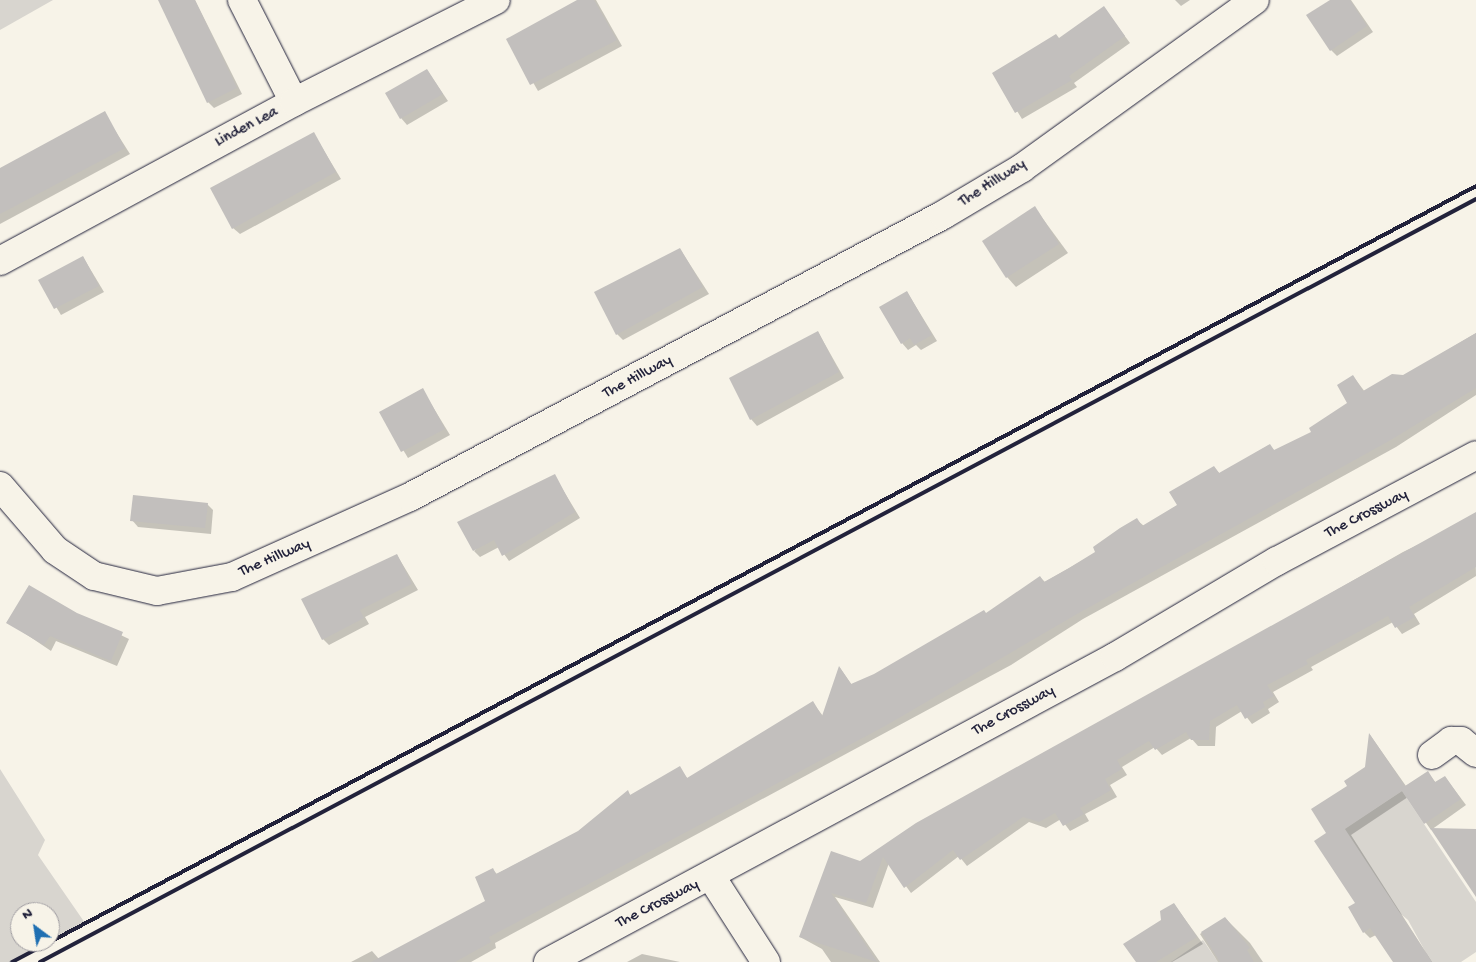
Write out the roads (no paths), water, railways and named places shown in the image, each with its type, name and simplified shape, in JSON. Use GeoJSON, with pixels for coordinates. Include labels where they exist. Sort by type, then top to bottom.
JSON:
{"type":"FeatureCollection","features":[{"type":"Feature","properties":{"kind":"street"},"geometry":{"type":"LineString","coordinates":[[242,0],[294,102]]}},
{"type":"Feature","properties":{"kind":"street","name":"Linden Lea"},"geometry":{"type":"LineString","coordinates":[[0,261],[294,102],[496,0]]}},
{"type":"Feature","properties":{"kind":"street","name":"The Hillway"},"geometry":{"type":"LineString","coordinates":[[0,486],[55,550],[94,576],[157,591],[232,577],[410,497],[943,215],[1022,168],[1255,0]]}},
{"type":"Feature","properties":{"kind":"street","name":"The Crossway"},"geometry":{"type":"LineString","coordinates":[[548,962],[712,878],[1476,455]]}},
{"type":"Feature","properties":{"kind":"street"},"geometry":{"type":"LineString","coordinates":[[1432,755],[1451,741],[1461,741],[1476,753]]}},
{"type":"Feature","properties":{"kind":"street"},"geometry":{"type":"LineString","coordinates":[[712,878],[766,962]]}},
{"type":"Feature","properties":{"kind":"railway"},"geometry":{"type":"LineString","coordinates":[[60,937],[1476,186]]}},
{"type":"Feature","properties":{"kind":"railway"},"geometry":{"type":"LineString","coordinates":[[40,962],[1476,199]]}},
{"type":"Feature","properties":{"kind":"railway"},"geometry":{"type":"LineString","coordinates":[[12,962],[31,952]]}}]}
